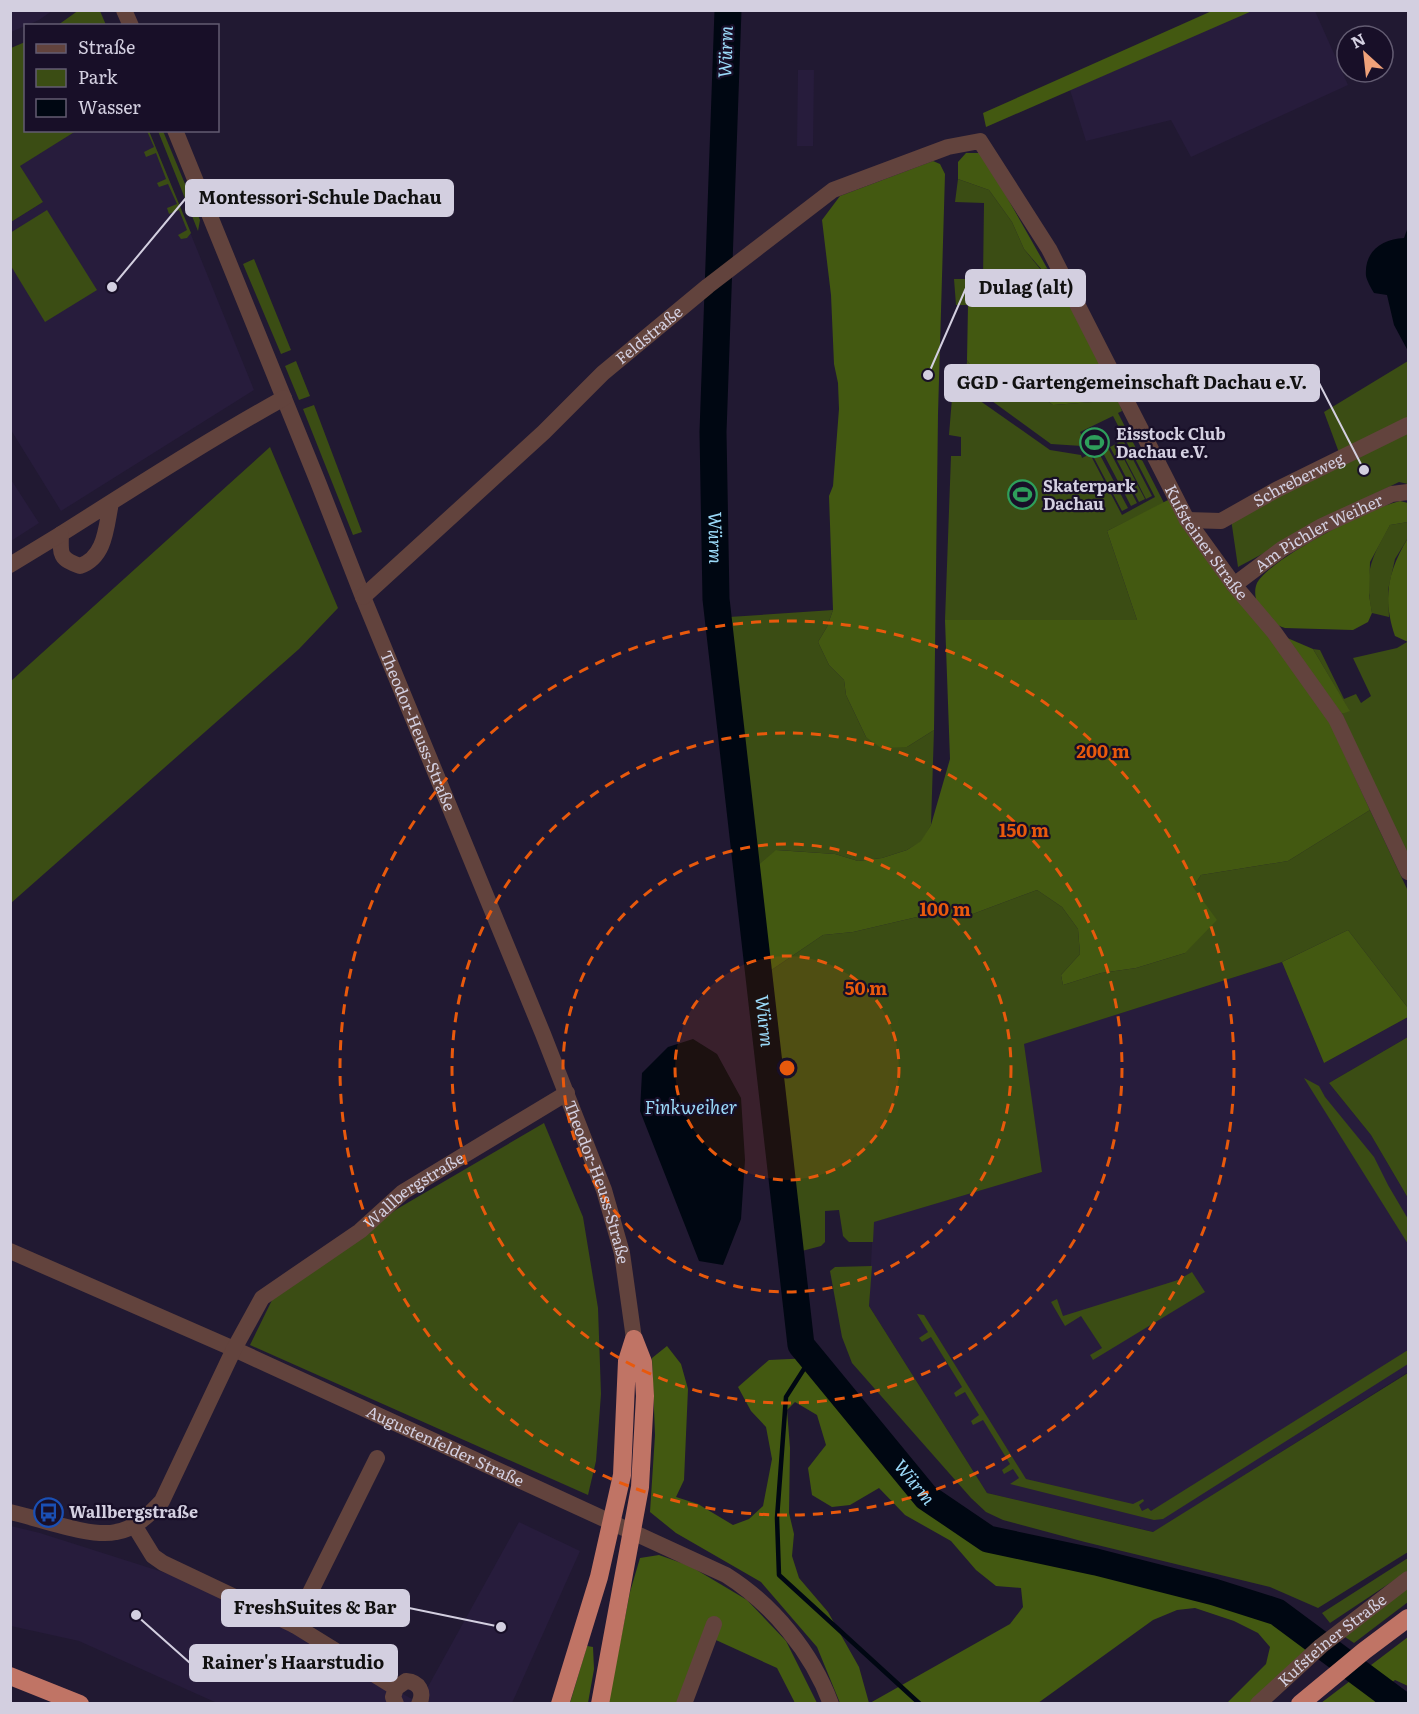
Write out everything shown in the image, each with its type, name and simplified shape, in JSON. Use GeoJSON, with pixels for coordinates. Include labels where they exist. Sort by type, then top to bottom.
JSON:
{"type":"FeatureCollection","features":[{"type":"Feature","properties":{"kind":"highway"},"geometry":{"type":"LineString","coordinates":[[560,1704],[599,1577],[622,1475],[627,1361],[634,1339]]}},
{"type":"Feature","properties":{"kind":"highway"},"geometry":{"type":"LineString","coordinates":[[600,1704],[640,1487],[645,1396],[643,1362],[634,1339]]}},
{"type":"Feature","properties":{"kind":"highway"},"geometry":{"type":"LineString","coordinates":[[1300,1704],[1408,1618]]}},
{"type":"Feature","properties":{"kind":"highway"},"geometry":{"type":"LineString","coordinates":[[10,1676],[78,1703]]}},
{"type":"Feature","properties":{"kind":"street"},"geometry":{"type":"LineString","coordinates":[[124,10],[130,24]]}},
{"type":"Feature","properties":{"kind":"street","name":"Theodor-Heuss-Straße"},"geometry":{"type":"LineString","coordinates":[[176,132],[363,597],[567,1093],[604,1190],[624,1264],[634,1339]]}},
{"type":"Feature","properties":{"kind":"street","name":"Feldstraße"},"geometry":{"type":"LineString","coordinates":[[363,597],[544,432],[603,373],[723,274],[833,190],[948,147],[980,141]]}},
{"type":"Feature","properties":{"kind":"street","name":"Kufsteiner Straße"},"geometry":{"type":"LineString","coordinates":[[980,141],[1049,249],[1187,520],[1234,585],[1274,632],[1336,719],[1408,872]]}},
{"type":"Feature","properties":{"kind":"street"},"geometry":{"type":"LineString","coordinates":[[10,565],[284,398]]}},
{"type":"Feature","properties":{"kind":"street","name":"Schreberweg"},"geometry":{"type":"LineString","coordinates":[[1187,520],[1221,521],[1276,490],[1408,424]]}},
{"type":"Feature","properties":{"kind":"street","name":"Am Pichler Weiher"},"geometry":{"type":"LineString","coordinates":[[1234,585],[1282,549],[1322,526],[1392,494],[1408,492]]}},
{"type":"Feature","properties":{"kind":"street"},"geometry":{"type":"LineString","coordinates":[[61,534],[60,551],[64,559],[80,566],[90,563],[97,556],[102,545],[111,502]]}},
{"type":"Feature","properties":{"kind":"street","name":"Wallbergstraße"},"geometry":{"type":"LineString","coordinates":[[10,1512],[102,1534],[118,1532],[148,1515],[162,1501],[234,1349],[262,1298],[360,1231],[403,1192],[567,1093]]}},
{"type":"Feature","properties":{"kind":"street","name":"Augustenfelder Straße"},"geometry":{"type":"LineString","coordinates":[[10,1251],[234,1349],[693,1558],[739,1583],[779,1620],[808,1658],[831,1704]]}},
{"type":"Feature","properties":{"kind":"street"},"geometry":{"type":"LineString","coordinates":[[294,1625],[377,1458]]}},
{"type":"Feature","properties":{"kind":"street"},"geometry":{"type":"LineString","coordinates":[[134,1525],[153,1556],[163,1563],[294,1625],[396,1696],[406,1681],[416,1684],[421,1691],[419,1704]]}},
{"type":"Feature","properties":{"kind":"street","name":"Kufsteiner Straße"},"geometry":{"type":"LineString","coordinates":[[1258,1704],[1336,1633],[1408,1579]]}},
{"type":"Feature","properties":{"kind":"street"},"geometry":{"type":"LineString","coordinates":[[684,1704],[714,1624]]}},
{"type":"Feature","properties":{"kind":"shaded area"},"geometry":{"type":"Polygon","coordinates":[[[11,10],[52,10],[39,20],[24,24],[24,26],[11,32],[11,10]]]}},
{"type":"Feature","properties":{"kind":"shaded area"},"geometry":{"type":"Polygon","coordinates":[[[1252,10],[1315,11],[1335,56],[1335,84],[1348,85],[1191,157],[1171,120],[1086,141],[1070,90],[1252,10]]]}},
{"type":"Feature","properties":{"kind":"shaded area"},"geometry":{"type":"Polygon","coordinates":[[[798,70],[814,70],[813,146],[797,146],[798,70]]]}},
{"type":"Feature","properties":{"kind":"shaded area"},"geometry":{"type":"Polygon","coordinates":[[[74,132],[149,132],[254,390],[61,511],[11,430],[11,222],[43,202],[19,166],[74,132]]]}},
{"type":"Feature","properties":{"kind":"shaded area"},"geometry":{"type":"Polygon","coordinates":[[[10,478],[39,523],[11,541],[10,541],[10,478]]]}},
{"type":"Feature","properties":{"kind":"shaded area"},"geometry":{"type":"Polygon","coordinates":[[[1282,962],[1324,1063],[1408,1017],[1408,1037],[1329,1083],[1371,1135],[1408,1198],[1408,1372],[1154,1532],[987,1493],[869,1306],[873,1222],[1042,1172],[1023,1044],[1282,962]]]}},
{"type":"Feature","properties":{"kind":"shaded area"},"geometry":{"type":"Polygon","coordinates":[[[519,1522],[580,1551],[512,1703],[419,1703],[519,1522]]]}},
{"type":"Feature","properties":{"kind":"shaded area"},"geometry":{"type":"Polygon","coordinates":[[[11,1526],[40,1533],[219,1590],[419,1703],[217,1703],[79,1641],[11,1626],[11,1526]]]}},
{"type":"Feature","properties":{"kind":"green space"},"geometry":{"type":"Polygon","coordinates":[[[79,10],[100,11],[106,24],[59,24],[79,10]]]}},
{"type":"Feature","properties":{"kind":"green space"},"geometry":{"type":"Polygon","coordinates":[[[1214,10],[1252,11],[986,127],[983,113],[1214,10]]]}},
{"type":"Feature","properties":{"kind":"green space"},"geometry":{"type":"Polygon","coordinates":[[[24,42],[24,132],[74,132],[20,166],[43,202],[11,222],[11,48],[24,42]]]}},
{"type":"Feature","properties":{"kind":"green space"},"geometry":{"type":"Polygon","coordinates":[[[147,132],[149,132],[191,233],[187,238],[181,239],[178,235],[187,230],[179,210],[169,214],[167,208],[177,204],[168,184],[159,187],[157,183],[166,179],[156,153],[146,157],[144,152],[154,147],[147,132]]]}},
{"type":"Feature","properties":{"kind":"green space"},"geometry":{"type":"Polygon","coordinates":[[[158,132],[163,132],[200,220],[198,231],[158,132]]]}},
{"type":"Feature","properties":{"kind":"green space"},"geometry":{"type":"Polygon","coordinates":[[[966,153],[982,153],[1047,268],[1042,270],[1024,249],[1012,222],[989,190],[958,179],[958,162],[966,153]]]}},
{"type":"Feature","properties":{"kind":"green space"},"geometry":{"type":"Polygon","coordinates":[[[933,161],[940,164],[945,174],[938,414],[934,730],[907,747],[881,748],[866,737],[846,695],[844,680],[829,665],[818,642],[833,610],[829,496],[833,486],[839,409],[838,383],[834,364],[831,295],[822,220],[840,196],[933,161]]]}},
{"type":"Feature","properties":{"kind":"green space"},"geometry":{"type":"Polygon","coordinates":[[[958,179],[989,190],[1012,222],[1024,249],[1041,270],[1047,268],[1056,279],[968,305],[956,305],[954,279],[983,279],[984,203],[955,202],[958,179]]]}},
{"type":"Feature","properties":{"kind":"green space"},"geometry":{"type":"Polygon","coordinates":[[[47,210],[97,290],[45,322],[11,266],[10,233],[47,210]]]}},
{"type":"Feature","properties":{"kind":"green space"},"geometry":{"type":"Polygon","coordinates":[[[254,259],[291,350],[281,354],[243,264],[254,259]]]}},
{"type":"Feature","properties":{"kind":"green space"},"geometry":{"type":"Polygon","coordinates":[[[1056,279],[1118,400],[1053,405],[1016,378],[996,381],[980,379],[967,360],[968,305],[1056,279]]]}},
{"type":"Feature","properties":{"kind":"green space","name":"Skaterpark Dachau"},"geometry":{"type":"Polygon","coordinates":[[[967,360],[980,379],[996,381],[1016,378],[1053,405],[1118,400],[1122,411],[1118,413],[1164,503],[1107,531],[1137,620],[945,620],[951,456],[961,456],[961,437],[949,435],[952,398],[965,398],[966,391],[1050,450],[1081,455],[1082,458],[1090,454],[1122,515],[1155,497],[1113,416],[1080,432],[1086,444],[1082,446],[1051,444],[966,382],[967,360]]]}},
{"type":"Feature","properties":{"kind":"green space"},"geometry":{"type":"Polygon","coordinates":[[[296,361],[310,396],[299,400],[285,366],[296,361]]]}},
{"type":"Feature","properties":{"kind":"green space"},"geometry":{"type":"Polygon","coordinates":[[[1408,361],[1408,484],[1399,482],[1368,497],[1238,567],[1231,519],[1341,458],[1324,412],[1408,361]]]}},
{"type":"Feature","properties":{"kind":"green space"},"geometry":{"type":"Polygon","coordinates":[[[314,405],[362,532],[353,535],[303,409],[314,405]]]}},
{"type":"Feature","properties":{"kind":"green space"},"geometry":{"type":"Polygon","coordinates":[[[1123,440],[1152,496],[1146,499],[1117,443],[1123,440]]]}},
{"type":"Feature","properties":{"kind":"green space"},"geometry":{"type":"Polygon","coordinates":[[[1116,444],[1145,499],[1139,502],[1110,447],[1116,444]]]}},
{"type":"Feature","properties":{"kind":"green space"},"geometry":{"type":"Polygon","coordinates":[[[270,447],[338,608],[299,649],[11,903],[11,681],[270,447]]]}},
{"type":"Feature","properties":{"kind":"green space"},"geometry":{"type":"Polygon","coordinates":[[[1108,448],[1137,503],[1131,506],[1102,451],[1108,448]]]}},
{"type":"Feature","properties":{"kind":"green space"},"geometry":{"type":"Polygon","coordinates":[[[1099,453],[1128,508],[1122,511],[1093,456],[1099,453]]]}},
{"type":"Feature","properties":{"kind":"green space"},"geometry":{"type":"Polygon","coordinates":[[[1170,499],[1330,723],[1370,810],[1288,861],[1201,875],[1193,887],[1217,920],[1185,953],[1136,968],[1101,973],[1063,985],[1061,975],[1080,954],[1078,929],[1062,907],[1037,890],[970,915],[934,913],[853,932],[823,935],[767,973],[757,866],[776,850],[835,854],[858,861],[882,858],[907,850],[921,841],[931,825],[950,759],[945,620],[1137,620],[1107,531],[1170,499]]]}},
{"type":"Feature","properties":{"kind":"green space"},"geometry":{"type":"Polygon","coordinates":[[[1400,501],[1408,503],[1408,522],[1390,525],[1370,562],[1369,595],[1372,613],[1368,622],[1353,630],[1285,628],[1273,622],[1263,613],[1256,600],[1256,586],[1277,563],[1346,523],[1400,501]]]}},
{"type":"Feature","properties":{"kind":"green space"},"geometry":{"type":"Polygon","coordinates":[[[1408,522],[1408,538],[1395,559],[1388,590],[1389,617],[1372,613],[1369,577],[1373,558],[1390,525],[1408,522]]]}},
{"type":"Feature","properties":{"kind":"green space"},"geometry":{"type":"Polygon","coordinates":[[[1408,538],[1408,642],[1395,636],[1388,597],[1392,573],[1408,538]]]}},
{"type":"Feature","properties":{"kind":"green space"},"geometry":{"type":"Polygon","coordinates":[[[833,610],[818,642],[829,665],[844,680],[846,695],[866,737],[907,747],[934,730],[931,825],[922,841],[907,850],[882,858],[858,861],[835,854],[777,850],[757,866],[729,617],[833,610]]]}},
{"type":"Feature","properties":{"kind":"green space"},"geometry":{"type":"Polygon","coordinates":[[[1285,637],[1313,649],[1350,711],[1342,714],[1285,637]]]}},
{"type":"Feature","properties":{"kind":"green space"},"geometry":{"type":"Polygon","coordinates":[[[1407,642],[1408,858],[1342,714],[1349,710],[1313,649],[1320,650],[1344,699],[1356,694],[1361,703],[1371,696],[1353,658],[1397,648],[1407,642]]]}},
{"type":"Feature","properties":{"kind":"green space"},"geometry":{"type":"Polygon","coordinates":[[[1370,810],[1408,891],[1408,1008],[1348,930],[1282,962],[1024,1044],[1042,1172],[874,1222],[873,1242],[849,1242],[843,1236],[839,1210],[825,1211],[825,1242],[821,1246],[798,1252],[767,973],[823,935],[853,932],[934,913],[970,915],[1037,890],[1062,907],[1078,929],[1080,954],[1061,975],[1063,985],[1101,973],[1136,968],[1185,953],[1193,887],[1201,875],[1288,861],[1370,810]]]}},
{"type":"Feature","properties":{"kind":"green space"},"geometry":{"type":"Polygon","coordinates":[[[1348,930],[1408,1008],[1408,1017],[1324,1063],[1282,962],[1348,930]]]}},
{"type":"Feature","properties":{"kind":"green space"},"geometry":{"type":"Polygon","coordinates":[[[1408,1037],[1408,1198],[1371,1135],[1329,1083],[1408,1037]]]}},
{"type":"Feature","properties":{"kind":"green space"},"geometry":{"type":"Polygon","coordinates":[[[1304,1078],[1319,1086],[1325,1097],[1374,1157],[1408,1219],[1408,1244],[1304,1078]]]}},
{"type":"Feature","properties":{"kind":"green space"},"geometry":{"type":"Polygon","coordinates":[[[544,1123],[583,1217],[598,1308],[601,1394],[596,1461],[588,1495],[250,1345],[273,1298],[397,1209],[544,1123]]]}},
{"type":"Feature","properties":{"kind":"green space"},"geometry":{"type":"Polygon","coordinates":[[[872,1266],[869,1306],[987,1493],[1153,1532],[1408,1373],[1408,1552],[1318,1608],[1270,1587],[1085,1542],[1003,1520],[986,1512],[852,1363],[842,1337],[830,1271],[835,1267],[872,1266]]]}},
{"type":"Feature","properties":{"kind":"green space"},"geometry":{"type":"Polygon","coordinates":[[[1192,1272],[1205,1292],[1093,1360],[1090,1355],[1102,1348],[1081,1316],[1065,1326],[1051,1302],[1057,1299],[1063,1316],[1178,1280],[1192,1272]]]}},
{"type":"Feature","properties":{"kind":"green space"},"geometry":{"type":"Polygon","coordinates":[[[917,1314],[924,1315],[1026,1479],[1133,1504],[1143,1499],[1144,1501],[1139,1505],[1142,1511],[1148,1508],[1151,1511],[1408,1350],[1408,1364],[1163,1519],[1154,1520],[1010,1484],[1019,1478],[1013,1469],[1004,1474],[1002,1470],[1010,1464],[983,1420],[973,1425],[971,1421],[979,1415],[965,1392],[956,1397],[954,1393],[962,1387],[931,1337],[922,1342],[919,1338],[928,1332],[917,1314]]]}},
{"type":"Feature","properties":{"kind":"green space"},"geometry":{"type":"Polygon","coordinates":[[[667,1346],[681,1364],[688,1389],[684,1480],[676,1497],[698,1504],[733,1525],[749,1519],[763,1506],[772,1459],[766,1427],[751,1411],[738,1387],[769,1360],[811,1358],[926,1497],[987,1539],[1096,1562],[1214,1592],[1277,1612],[1303,1631],[1306,1659],[1258,1703],[1227,1703],[1266,1664],[1270,1647],[1258,1633],[1234,1621],[1195,1608],[1177,1610],[1153,1620],[1038,1703],[870,1703],[1010,1624],[1023,1607],[1021,1588],[996,1586],[976,1570],[951,1541],[905,1515],[879,1488],[850,1505],[832,1507],[812,1495],[808,1468],[826,1445],[817,1415],[795,1402],[787,1410],[790,1448],[789,1513],[794,1534],[792,1556],[799,1578],[828,1612],[859,1667],[869,1703],[840,1703],[817,1647],[761,1582],[676,1533],[650,1512],[655,1435],[652,1358],[667,1346]]]}},
{"type":"Feature","properties":{"kind":"green space"},"geometry":{"type":"Polygon","coordinates":[[[659,1555],[690,1566],[747,1600],[786,1641],[817,1703],[795,1703],[777,1668],[705,1635],[679,1703],[608,1704],[630,1592],[640,1558],[659,1555]]]}},
{"type":"Feature","properties":{"kind":"green space"},"geometry":{"type":"Polygon","coordinates":[[[1408,1558],[1408,1571],[1330,1623],[1322,1613],[1408,1558]]]}},
{"type":"Feature","properties":{"kind":"green space"},"geometry":{"type":"Polygon","coordinates":[[[1408,1587],[1408,1602],[1354,1643],[1342,1635],[1408,1587]]]}},
{"type":"Feature","properties":{"kind":"green space"},"geometry":{"type":"Polygon","coordinates":[[[1408,1637],[1408,1686],[1395,1680],[1374,1696],[1375,1703],[1321,1703],[1408,1637]]]}},
{"type":"Feature","properties":{"kind":"green space"},"geometry":{"type":"Polygon","coordinates":[[[587,1646],[593,1647],[594,1669],[588,1703],[570,1703],[587,1646]]]}},
{"type":"Feature","properties":{"kind":"water"},"geometry":{"type":"Polygon","coordinates":[[[1408,227],[1408,351],[1394,325],[1387,295],[1374,293],[1366,276],[1366,267],[1371,253],[1376,248],[1388,241],[1404,238],[1408,227]]]}},
{"type":"Feature","properties":{"kind":"water","name":"Finkweiher"},"geometry":{"type":"Polygon","coordinates":[[[693,1039],[717,1054],[741,1098],[745,1160],[741,1219],[723,1265],[699,1261],[640,1111],[642,1073],[668,1047],[693,1039]]]}},
{"type":"Feature","properties":{"kind":"waterway","name":"Würm"},"geometry":{"type":"LineString","coordinates":[[728,10],[713,432],[716,599],[801,1345],[926,1497],[988,1539],[1096,1562],[1214,1592],[1277,1612],[1401,1704]]}},
{"type":"Feature","properties":{"kind":"waterway"},"geometry":{"type":"LineString","coordinates":[[811,1358],[786,1397],[777,1518],[779,1575],[920,1704]]}},
{"type":"Feature","properties":{"kind":"place","name":"Montessori-Schule Dachau"},"geometry":{"type":"Point","coordinates":[112,287]}},
{"type":"Feature","properties":{"kind":"place","name":"Dulag (alt)"},"geometry":{"type":"Point","coordinates":[928,375]}},
{"type":"Feature","properties":{"kind":"place","name":"Eisstock Club Dachau e.V."},"geometry":{"type":"Point","coordinates":[1095,443]}},
{"type":"Feature","properties":{"kind":"place","name":"GGD - Gartengemeinschaft Dachau e.V."},"geometry":{"type":"Point","coordinates":[1364,470]}},
{"type":"Feature","properties":{"kind":"place","name":"Skaterpark Dachau"},"geometry":{"type":"Point","coordinates":[1022,495]}},
{"type":"Feature","properties":{"kind":"place","name":"Wallbergstraße"},"geometry":{"type":"Point","coordinates":[48,1512]}},
{"type":"Feature","properties":{"kind":"place","name":"Rainer's Haarstudio"},"geometry":{"type":"Point","coordinates":[136,1615]}},
{"type":"Feature","properties":{"kind":"place","name":"FreshSuites & Bar"},"geometry":{"type":"Point","coordinates":[501,1627]}}]}
